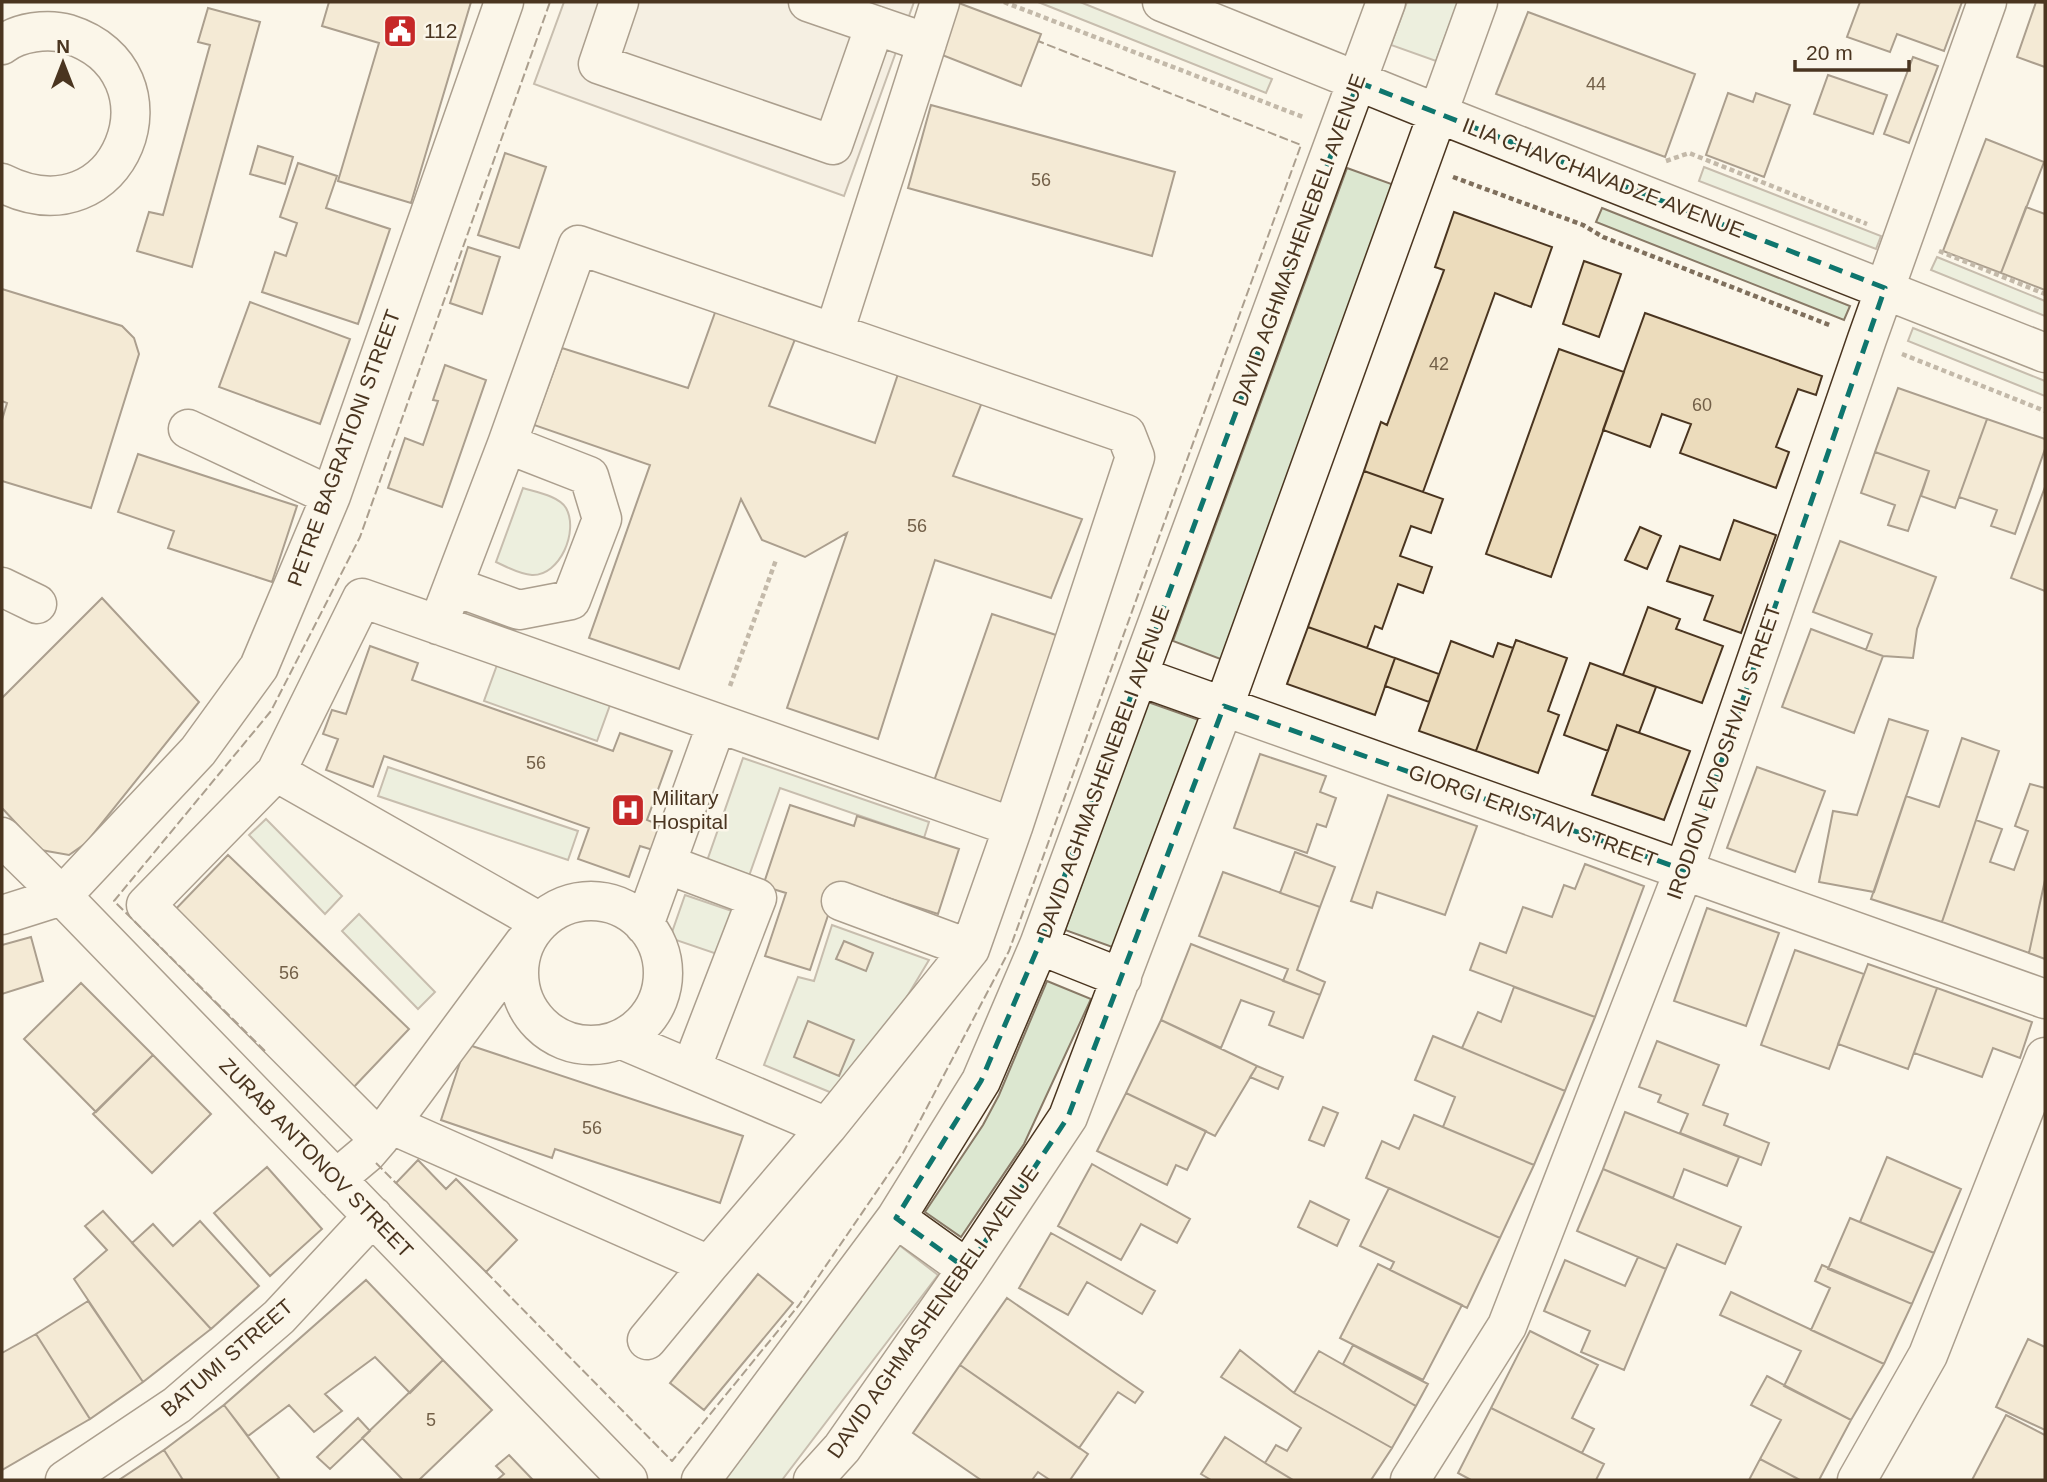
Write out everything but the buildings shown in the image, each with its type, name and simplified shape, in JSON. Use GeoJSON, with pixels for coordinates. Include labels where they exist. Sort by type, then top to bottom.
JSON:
{"type":"FeatureCollection","features":[{"type":"Feature","properties":{"kind":"street","name":"PETRE BAGRATIONI STREET"},"geometry":{"type":"LineString","coordinates":[[2,915],[62,896],[198,751],[259,667],[331,496],[503,2]]}},
{"type":"Feature","properties":{"kind":"street"},"geometry":{"type":"LineString","coordinates":[[620,2],[598,64],[833,145],[875,25]]}},
{"type":"Feature","properties":{"kind":"street"},"geometry":{"type":"LineString","coordinates":[[808,2],[927,43]]}},
{"type":"Feature","properties":{"kind":"street"},"geometry":{"type":"LineString","coordinates":[[834,332],[940,2]]}},
{"type":"Feature","properties":{"kind":"street","name":"ILIA CHAVCHAVADZE AVENUE"},"geometry":{"type":"LineString","coordinates":[[1162,2],[1437,114],[2045,353]]}},
{"type":"Feature","properties":{"kind":"street","name":"DAVID AGHMASHENEBELI AVENUE"},"geometry":{"type":"LineString","coordinates":[[701,1480],[896,1218],[981,1081],[1039,944],[1387,2]]}},
{"type":"Feature","properties":{"kind":"street","name":"DAVID AGHMASHENEBELI AVENUE"},"geometry":{"type":"LineString","coordinates":[[813,1480],[842,1448],[967,1269],[1068,1117],[1224,706],[1478,2]]}},
{"type":"Feature","properties":{"kind":"street","name":"IRODION EVDOSHVILI STREET"},"geometry":{"type":"LineString","coordinates":[[1410,1480],[1507,1326],[1684,870],[1987,2]]}},
{"type":"Feature","properties":{"kind":"street"},"geometry":{"type":"LineString","coordinates":[[2,46],[32,33],[60,31],[85,40],[108,56],[123,79],[131,105],[129,132],[119,157],[101,178],[77,192],[50,197],[9,189]]}},
{"type":"Feature","properties":{"kind":"street"},"geometry":{"type":"LineString","coordinates":[[438,625],[507,444],[578,245],[1126,434],[1135,457],[970,949],[827,1127],[647,1340]]}},
{"type":"Feature","properties":{"kind":"street"},"geometry":{"type":"LineString","coordinates":[[188,429],[331,496]]}},
{"type":"Feature","properties":{"kind":"street"},"geometry":{"type":"LineString","coordinates":[[453,586],[519,610],[571,600],[603,519],[589,476],[507,444]]}},
{"type":"Feature","properties":{"kind":"street"},"geometry":{"type":"LineString","coordinates":[[2,587],[37,604]]}},
{"type":"Feature","properties":{"kind":"street"},"geometry":{"type":"LineString","coordinates":[[709,1265],[384,1131],[146,905],[276,772],[362,598],[1013,827]]}},
{"type":"Feature","properties":{"kind":"street","name":"GIORGI ERISTAVI STREET"},"geometry":{"type":"LineString","coordinates":[[1139,676],[2045,999]]}},
{"type":"Feature","properties":{"kind":"street"},"geometry":{"type":"LineString","coordinates":[[644,925],[717,723]]}},
{"type":"Feature","properties":{"kind":"street"},"geometry":{"type":"LineString","coordinates":[[276,772],[532,932]]}},
{"type":"Feature","properties":{"kind":"street","name":"ZURAB ANTONOV STREET"},"geometry":{"type":"LineString","coordinates":[[2,837],[628,1480]]}},
{"type":"Feature","properties":{"kind":"street"},"geometry":{"type":"LineString","coordinates":[[666,864],[757,898],[691,1069]]}},
{"type":"Feature","properties":{"kind":"street"},"geometry":{"type":"LineString","coordinates":[[841,901],[970,949]]}},
{"type":"Feature","properties":{"kind":"street"},"geometry":{"type":"LineString","coordinates":[[336,1179],[367,1153],[532,932],[560,908],[582,902],[605,903],[626,910],[644,925],[656,943],[663,965],[662,988],[653,1009],[639,1027],[620,1040],[596,1045],[571,1043],[548,1032],[531,1014],[521,991],[519,967],[532,932]]}},
{"type":"Feature","properties":{"kind":"street"},"geometry":{"type":"LineString","coordinates":[[1039,944],[1122,978]]}},
{"type":"Feature","properties":{"kind":"street"},"geometry":{"type":"LineString","coordinates":[[620,1040],[827,1127]]}},
{"type":"Feature","properties":{"kind":"street"},"geometry":{"type":"LineString","coordinates":[[1857,1480],[1928,1355],[2045,1057]]}},
{"type":"Feature","properties":{"kind":"street","name":"BATUMI STREET"},"geometry":{"type":"LineString","coordinates":[[65,1480],[177,1405],[279,1317],[373,1216]]}},
{"type":"Feature","properties":{"kind":"street"},"geometry":{"type":"LineString","coordinates":[[896,1218],[967,1269]]}},
{"type":"Feature","properties":{"kind":"path"},"geometry":{"type":"LineString","coordinates":[[1004,2],[1312,121]]}},
{"type":"Feature","properties":{"kind":"path"},"geometry":{"type":"LineString","coordinates":[[1654,165],[1689,153],[1873,226]]}},
{"type":"Feature","properties":{"kind":"path"},"geometry":{"type":"LineString","coordinates":[[1452,177],[1583,225],[1603,237],[1840,329]]}},
{"type":"Feature","properties":{"kind":"path"},"geometry":{"type":"LineString","coordinates":[[1938,250],[2045,294]]}},
{"type":"Feature","properties":{"kind":"path"},"geometry":{"type":"LineString","coordinates":[[1902,353],[2045,411]]}},
{"type":"Feature","properties":{"kind":"path"},"geometry":{"type":"LineString","coordinates":[[717,723],[776,560]]}},
{"type":"Feature","properties":{"kind":"highlighted area"},"geometry":{"type":"Polygon","coordinates":[[[1358,82],[1885,288],[1684,870],[1224,706],[1068,1117],[967,1269],[896,1218],[981,1081],[1039,945],[1358,82]]]}},
{"type":"Feature","properties":{"kind":"green space"},"geometry":{"type":"Polygon","coordinates":[[[1038,2],[1080,2],[1272,79],[1266,93],[1038,2]]]}},
{"type":"Feature","properties":{"kind":"green space"},"geometry":{"type":"Polygon","coordinates":[[[1407,2],[1458,2],[1436,61],[1391,45],[1407,2]]]}},
{"type":"Feature","properties":{"kind":"green space"},"geometry":{"type":"Polygon","coordinates":[[[1704,167],[1881,236],[1876,249],[1699,181],[1704,167]]]}},
{"type":"Feature","properties":{"kind":"green space"},"geometry":{"type":"Polygon","coordinates":[[[1347,168],[1397,186],[1223,660],[1173,641],[1347,168]]]}},
{"type":"Feature","properties":{"kind":"green space"},"geometry":{"type":"Polygon","coordinates":[[[1602,208],[1850,306],[1844,320],[1596,222],[1602,208]]]}},
{"type":"Feature","properties":{"kind":"green space"},"geometry":{"type":"Polygon","coordinates":[[[1937,257],[2045,301],[2045,316],[1931,270],[1937,257]]]}},
{"type":"Feature","properties":{"kind":"green space"},"geometry":{"type":"Polygon","coordinates":[[[1913,328],[2045,381],[2045,396],[1908,341],[1913,328]]]}},
{"type":"Feature","properties":{"kind":"green space"},"geometry":{"type":"Polygon","coordinates":[[[523,488],[558,500],[566,508],[569,518],[568,540],[558,560],[551,568],[532,575],[496,562],[523,488]]]}},
{"type":"Feature","properties":{"kind":"green space"},"geometry":{"type":"Polygon","coordinates":[[[497,665],[610,705],[597,741],[484,701],[497,665]]]}},
{"type":"Feature","properties":{"kind":"green space"},"geometry":{"type":"Polygon","coordinates":[[[1148,702],[1199,720],[1115,948],[1065,930],[1148,702]]]}},
{"type":"Feature","properties":{"kind":"green space"},"geometry":{"type":"Polygon","coordinates":[[[743,758],[929,822],[924,838],[780,788],[749,876],[707,861],[743,758]]]}},
{"type":"Feature","properties":{"kind":"green space"},"geometry":{"type":"Polygon","coordinates":[[[388,767],[578,831],[568,860],[378,796],[388,767]]]}},
{"type":"Feature","properties":{"kind":"green space"},"geometry":{"type":"Polygon","coordinates":[[[266,819],[342,896],[325,914],[249,835],[266,819]]]}},
{"type":"Feature","properties":{"kind":"green space"},"geometry":{"type":"Polygon","coordinates":[[[685,895],[735,912],[720,955],[670,938],[685,895]]]}},
{"type":"Feature","properties":{"kind":"green space"},"geometry":{"type":"Polygon","coordinates":[[[359,914],[435,992],[418,1009],[342,931],[359,914]]]}},
{"type":"Feature","properties":{"kind":"green space"},"geometry":{"type":"Polygon","coordinates":[[[832,925],[929,960],[857,1080],[837,1095],[764,1065],[798,977],[814,981],[832,925]]]}},
{"type":"Feature","properties":{"kind":"green space"},"geometry":{"type":"Polygon","coordinates":[[[1047,981],[1091,999],[1024,1144],[961,1237],[925,1212],[983,1125],[999,1095],[1047,981]]]}},
{"type":"Feature","properties":{"kind":"green space"},"geometry":{"type":"Polygon","coordinates":[[[899,1245],[938,1275],[782,1480],[719,1480],[899,1245]]]}},
{"type":"Feature","properties":{"kind":"shaded area"},"geometry":{"type":"Polygon","coordinates":[[[564,2],[914,2],[844,196],[534,84],[564,2]]]}},
{"type":"Feature","properties":{"kind":"fence"},"geometry":{"type":"LineString","coordinates":[[265,1051],[114,901],[271,711],[360,537],[550,2]]}},
{"type":"Feature","properties":{"kind":"fence"},"geometry":{"type":"LineString","coordinates":[[486,1272],[672,1461],[799,1305],[903,1153],[1009,951],[1301,145],[1038,41]]}},
{"type":"Feature","properties":{"kind":"fence"},"geometry":{"type":"LineString","coordinates":[[376,1163],[396,1183]]}},
{"type":"Feature","properties":{"kind":"place","name":"112"},"geometry":{"type":"Point","coordinates":[400,31]}},
{"type":"Feature","properties":{"kind":"place","name":"Military Hospital"},"geometry":{"type":"Point","coordinates":[628,810]}}]}
